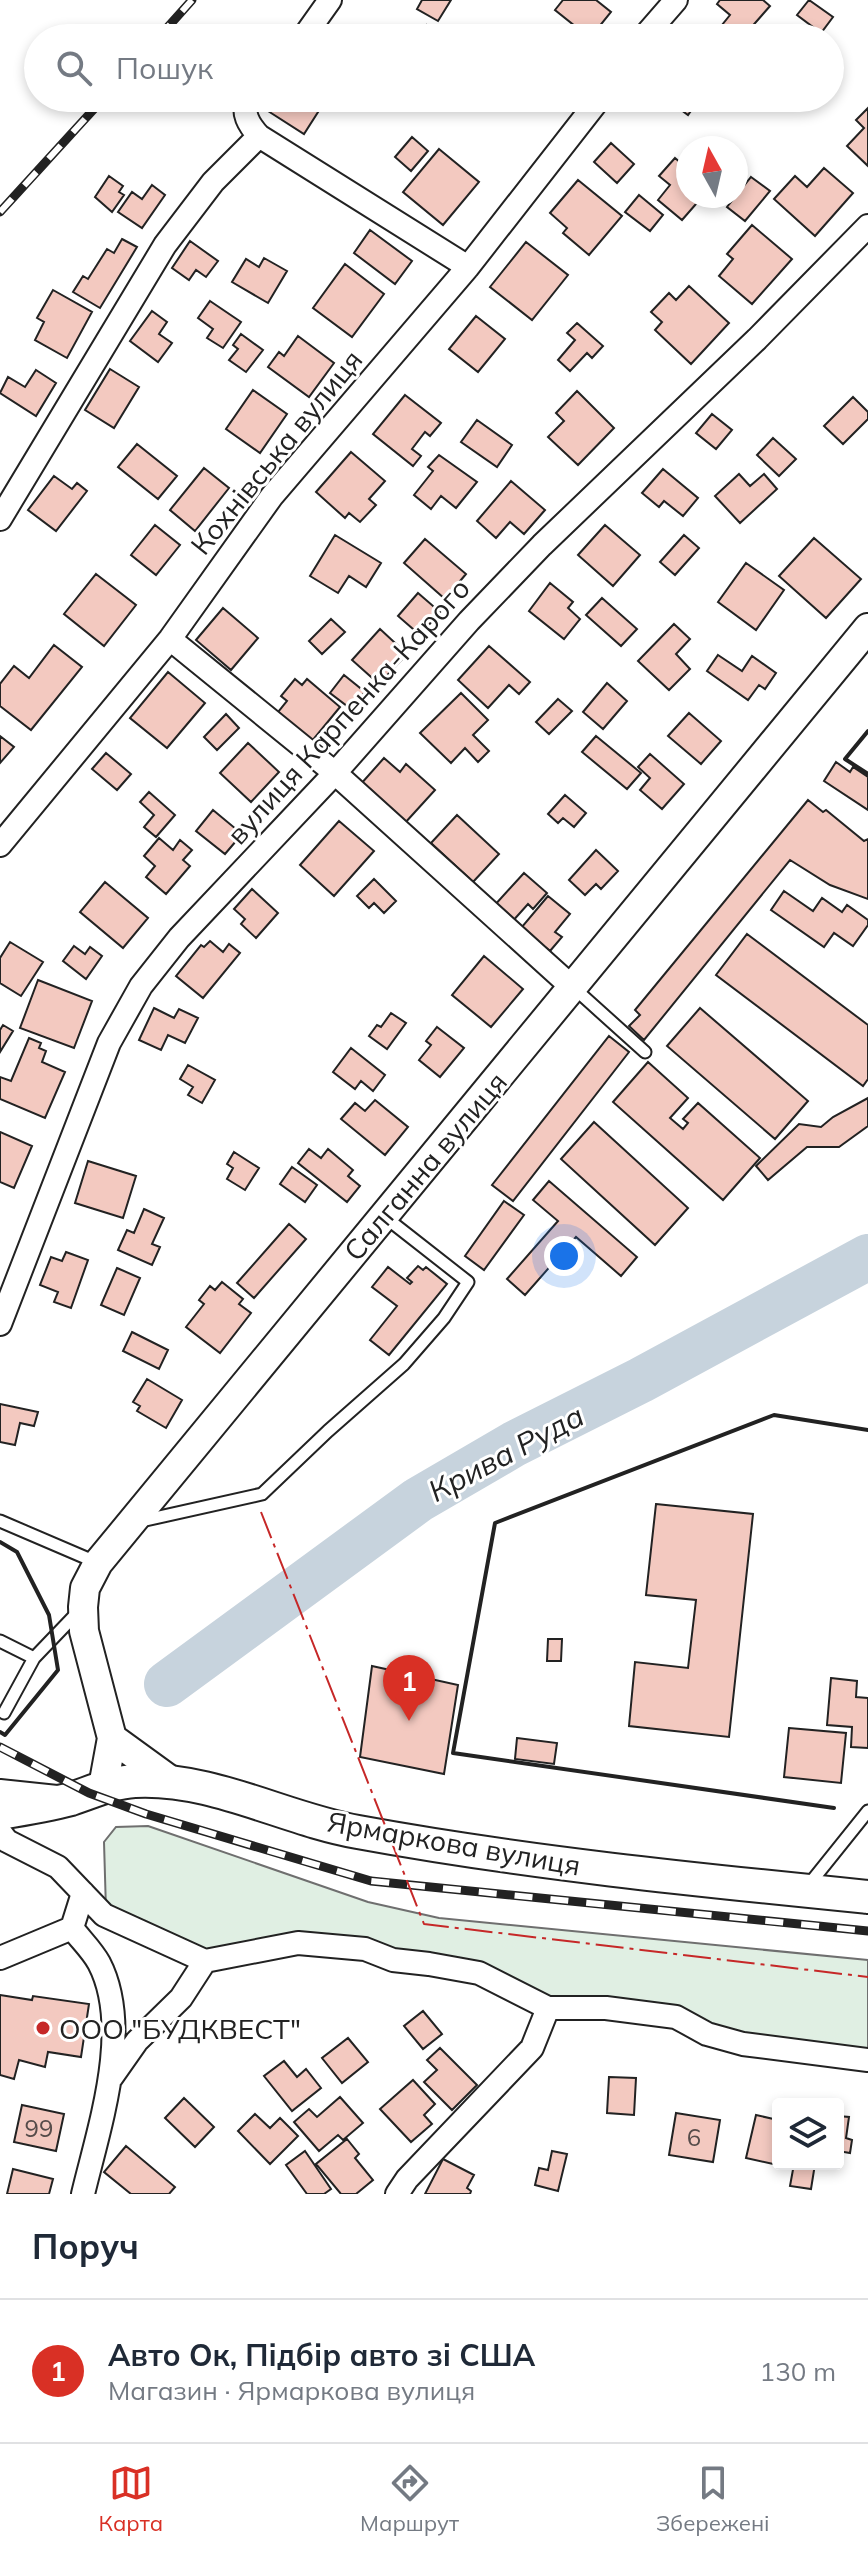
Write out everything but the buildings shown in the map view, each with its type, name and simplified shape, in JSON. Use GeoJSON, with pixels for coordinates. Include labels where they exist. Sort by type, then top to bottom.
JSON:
{"type":"FeatureCollection","features":[{"type":"Feature","properties":{"kind":"main road","name":"Ярмаркова вулиця"},"geometry":{"type":"LineString","coordinates":[[0,1813],[70,1799],[103,1787],[134,1781],[174,1783],[229,1794],[353,1831],[447,1848],[868,1897]]}},
{"type":"Feature","properties":{"kind":"street"},"geometry":{"type":"LineString","coordinates":[[313,24],[330,0]]}},
{"type":"Feature","properties":{"kind":"street"},"geometry":{"type":"LineString","coordinates":[[655,24],[676,0]]}},
{"type":"Feature","properties":{"kind":"street"},"geometry":{"type":"LineString","coordinates":[[246,112],[247,122],[259,136],[468,267]]}},
{"type":"Feature","properties":{"kind":"street","name":"Кохнівська вулиця"},"geometry":{"type":"LineString","coordinates":[[0,845],[170,639],[272,496],[468,267],[589,112]]}},
{"type":"Feature","properties":{"kind":"street"},"geometry":{"type":"LineString","coordinates":[[0,519],[165,245],[213,182],[259,136]]}},
{"type":"Feature","properties":{"kind":"street","name":"вулиця Карпенка-Карого"},"geometry":{"type":"LineString","coordinates":[[0,1324],[109,1043],[141,986],[179,938],[335,773],[469,621],[542,545],[757,339],[868,226]]}},
{"type":"Feature","properties":{"kind":"street","name":"Салганна вулиця"},"geometry":{"type":"LineString","coordinates":[[103,1787],[112,1738],[84,1631],[83,1607],[85,1588],[98,1563],[868,628]]}},
{"type":"Feature","properties":{"kind":"street"},"geometry":{"type":"LineString","coordinates":[[170,639],[335,773],[573,988]]}},
{"type":"Feature","properties":{"kind":"street"},"geometry":{"type":"LineString","coordinates":[[112,1738],[174,1783]]}},
{"type":"Feature","properties":{"kind":"street"},"geometry":{"type":"LineString","coordinates":[[0,1791],[70,1799]]}},
{"type":"Feature","properties":{"kind":"street"},"geometry":{"type":"LineString","coordinates":[[0,1832],[7,1841],[58,1867],[104,1915],[205,1961],[298,1943],[365,1949],[393,1960],[479,1973],[548,2008],[606,2008],[676,2017],[707,2034],[743,2044],[868,2060]]}},
{"type":"Feature","properties":{"kind":"street"},"geometry":{"type":"LineString","coordinates":[[0,1958],[72,1928],[83,1893]]}},
{"type":"Feature","properties":{"kind":"street"},"geometry":{"type":"LineString","coordinates":[[72,1928],[99,1963],[112,2008],[111,2078],[83,2194]]}},
{"type":"Feature","properties":{"kind":"street"},"geometry":{"type":"LineString","coordinates":[[111,2078],[137,2041],[181,1998],[205,1961]]}},
{"type":"Feature","properties":{"kind":"street"},"geometry":{"type":"LineString","coordinates":[[397,2194],[407,2179],[532,2048],[548,2008]]}},
{"type":"Feature","properties":{"kind":"lane"},"geometry":{"type":"LineString","coordinates":[[573,988],[645,1052]]}},
{"type":"Feature","properties":{"kind":"lane"},"geometry":{"type":"LineString","coordinates":[[129,1524],[262,1494],[404,1364],[444,1318],[468,1282],[383,1216]]}},
{"type":"Feature","properties":{"kind":"lane"},"geometry":{"type":"LineString","coordinates":[[0,1521],[98,1563]]}},
{"type":"Feature","properties":{"kind":"lane"},"geometry":{"type":"LineString","coordinates":[[4,1713],[34,1658],[83,1607]]}},
{"type":"Feature","properties":{"kind":"lane"},"geometry":{"type":"LineString","coordinates":[[0,1641],[34,1658]]}},
{"type":"Feature","properties":{"kind":"lane"},"geometry":{"type":"LineString","coordinates":[[804,1891],[868,1811]]}},
{"type":"Feature","properties":{"kind":"green space"},"geometry":{"type":"Polygon","coordinates":[[[148,1826],[368,1902],[439,1918],[868,1960],[868,2055],[550,2002],[361,1944],[202,1955],[106,1910],[104,1842],[116,1827],[148,1826]]]}},
{"type":"Feature","properties":{"kind":"waterway","name":"Крива Руда"},"geometry":{"type":"LineString","coordinates":[[167,1684],[418,1500],[514,1444],[641,1380],[868,1257]]}},
{"type":"Feature","properties":{"kind":"railway"},"geometry":{"type":"LineString","coordinates":[[171,24],[192,0]]}},
{"type":"Feature","properties":{"kind":"railway"},"geometry":{"type":"LineString","coordinates":[[0,212],[91,112]]}},
{"type":"Feature","properties":{"kind":"railway"},"geometry":{"type":"LineString","coordinates":[[0,1747],[89,1793],[146,1814],[371,1881],[868,1931]]}},
{"type":"Feature","properties":{"kind":"wall"},"geometry":{"type":"LineString","coordinates":[[868,731],[845,759],[868,774]]}},
{"type":"Feature","properties":{"kind":"wall"},"geometry":{"type":"LineString","coordinates":[[834,1808],[453,1753],[495,1523],[774,1415],[868,1430]]}},
{"type":"Feature","properties":{"kind":"wall"},"geometry":{"type":"LineString","coordinates":[[0,1542],[17,1552],[49,1615],[58,1670],[5,1735],[0,1732]]}},
{"type":"Feature","properties":{"kind":"power"},"geometry":{"type":"LineString","coordinates":[[261,1512],[424,1924],[868,1977]]}},
{"type":"Feature","properties":{"kind":"place","name":"Авто Ок, Підбір авто зі США"},"geometry":{"type":"Point","coordinates":[409,1721]}},
{"type":"Feature","properties":{"kind":"place","name":"ООО \"БУДКВЕСТ\""},"geometry":{"type":"Point","coordinates":[43,2028]}}]}
